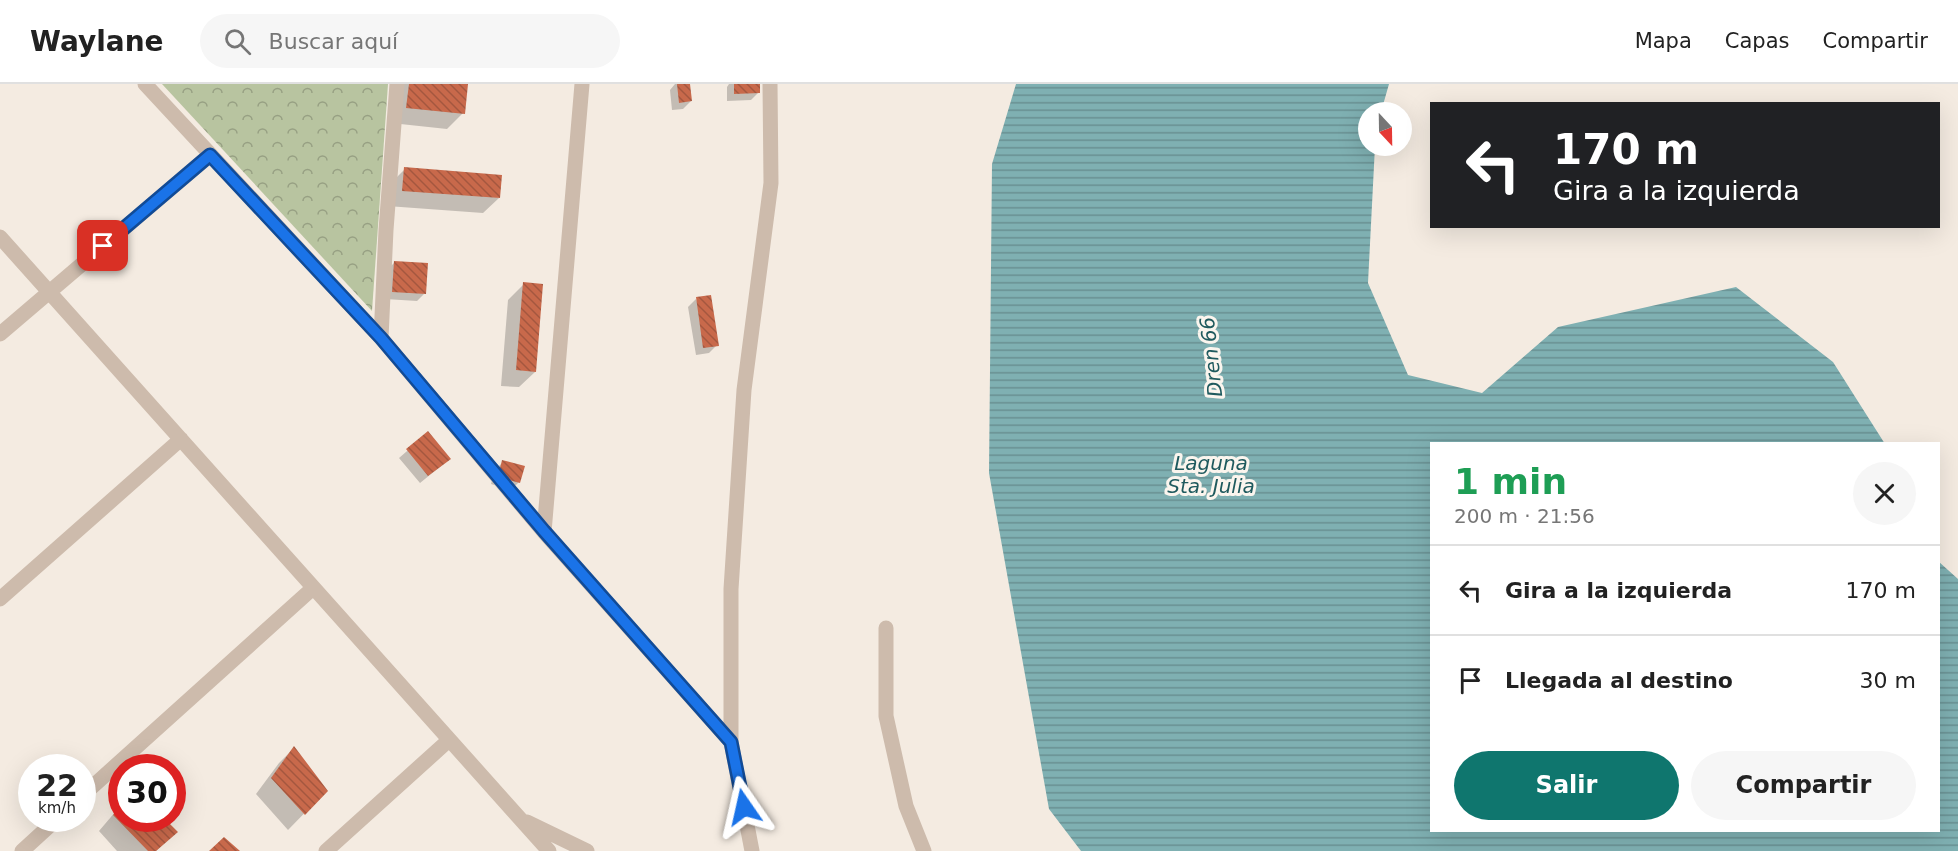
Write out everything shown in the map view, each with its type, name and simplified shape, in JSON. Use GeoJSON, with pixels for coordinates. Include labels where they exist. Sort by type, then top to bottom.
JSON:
{"type":"FeatureCollection","features":[{"type":"Feature","properties":{"kind":"street"},"geometry":{"type":"LineString","coordinates":[[145,84],[381,338],[544,531],[731,742]]}},
{"type":"Feature","properties":{"kind":"street"},"geometry":{"type":"LineString","coordinates":[[381,338],[397,84]]}},
{"type":"Feature","properties":{"kind":"street"},"geometry":{"type":"LineString","coordinates":[[544,531],[582,84]]}},
{"type":"Feature","properties":{"kind":"street"},"geometry":{"type":"LineString","coordinates":[[752,851],[731,742],[731,589],[744,390],[771,183],[770,84]]}},
{"type":"Feature","properties":{"kind":"street"},"geometry":{"type":"LineString","coordinates":[[0,334],[210,155]]}},
{"type":"Feature","properties":{"kind":"street"},"geometry":{"type":"LineString","coordinates":[[0,237],[549,851]]}},
{"type":"Feature","properties":{"kind":"street"},"geometry":{"type":"LineString","coordinates":[[0,599],[181,439]]}},
{"type":"Feature","properties":{"kind":"street"},"geometry":{"type":"LineString","coordinates":[[96,783],[313,588]]}},
{"type":"Feature","properties":{"kind":"street"},"geometry":{"type":"LineString","coordinates":[[886,627],[888,726],[906,806],[924,851]]}},
{"type":"Feature","properties":{"kind":"street"},"geometry":{"type":"LineString","coordinates":[[326,851],[449,740]]}},
{"type":"Feature","properties":{"kind":"street"},"geometry":{"type":"LineString","coordinates":[[518,817],[586,851]]}},
{"type":"Feature","properties":{"kind":"street"},"geometry":{"type":"LineString","coordinates":[[22,851],[43,832]]}},
{"type":"Feature","properties":{"kind":"green space"},"geometry":{"type":"Polygon","coordinates":[[[162,84],[388,84],[372,311],[162,84]]]}},
{"type":"Feature","properties":{"kind":"water","name":"Laguna Sta. Julia"},"geometry":{"type":"Polygon","coordinates":[[[1016,84],[1389,84],[1384,102],[1358,102],[1358,156],[1374,156],[1368,283],[1408,375],[1482,393],[1558,327],[1736,287],[1833,362],[1884,442],[1430,442],[1430,832],[1940,832],[1940,563],[1958,579],[1958,851],[1081,851],[1049,809],[989,473],[992,164],[1016,84]]]}},
{"type":"Feature","properties":{"kind":"building"},"geometry":{"type":"Polygon","coordinates":[[[409,84],[468,84],[465,114],[406,108],[409,84]]]}},
{"type":"Feature","properties":{"kind":"building"},"geometry":{"type":"Polygon","coordinates":[[[677,84],[690,84],[692,101],[679,103],[677,84]]]}},
{"type":"Feature","properties":{"kind":"building"},"geometry":{"type":"Polygon","coordinates":[[[734,84],[760,84],[760,93],[734,94],[734,84]]]}},
{"type":"Feature","properties":{"kind":"building"},"geometry":{"type":"Polygon","coordinates":[[[404,167],[502,175],[500,198],[402,191],[404,167]]]}},
{"type":"Feature","properties":{"kind":"building"},"geometry":{"type":"Polygon","coordinates":[[[394,261],[428,263],[426,294],[392,292],[394,261]]]}},
{"type":"Feature","properties":{"kind":"building"},"geometry":{"type":"Polygon","coordinates":[[[523,282],[543,284],[536,372],[516,370],[523,282]]]}},
{"type":"Feature","properties":{"kind":"building"},"geometry":{"type":"Polygon","coordinates":[[[711,295],[719,346],[703,348],[696,297],[711,295]]]}},
{"type":"Feature","properties":{"kind":"building"},"geometry":{"type":"Polygon","coordinates":[[[428,431],[451,459],[428,476],[406,449],[428,431]]]}},
{"type":"Feature","properties":{"kind":"building"},"geometry":{"type":"Polygon","coordinates":[[[502,460],[525,466],[520,483],[498,477],[502,460]]]}},
{"type":"Feature","properties":{"kind":"building"},"geometry":{"type":"Polygon","coordinates":[[[294,746],[328,791],[305,815],[271,778],[294,746]]]}},
{"type":"Feature","properties":{"kind":"building"},"geometry":{"type":"Polygon","coordinates":[[[130,832],[178,832],[156,851],[148,851],[130,832]]]}},
{"type":"Feature","properties":{"kind":"building"},"geometry":{"type":"Polygon","coordinates":[[[224,837],[240,851],[209,851],[224,837]]]}},
{"type":"Feature","properties":{"kind":"route"},"geometry":{"type":"LineString","coordinates":[[103,246],[210,155],[381,338],[544,531],[731,742],[744,807]]}},
{"type":"Feature","properties":{"kind":"water label","name":"Dren 66"},"geometry":{"type":"Point","coordinates":[1211,357]}}]}
